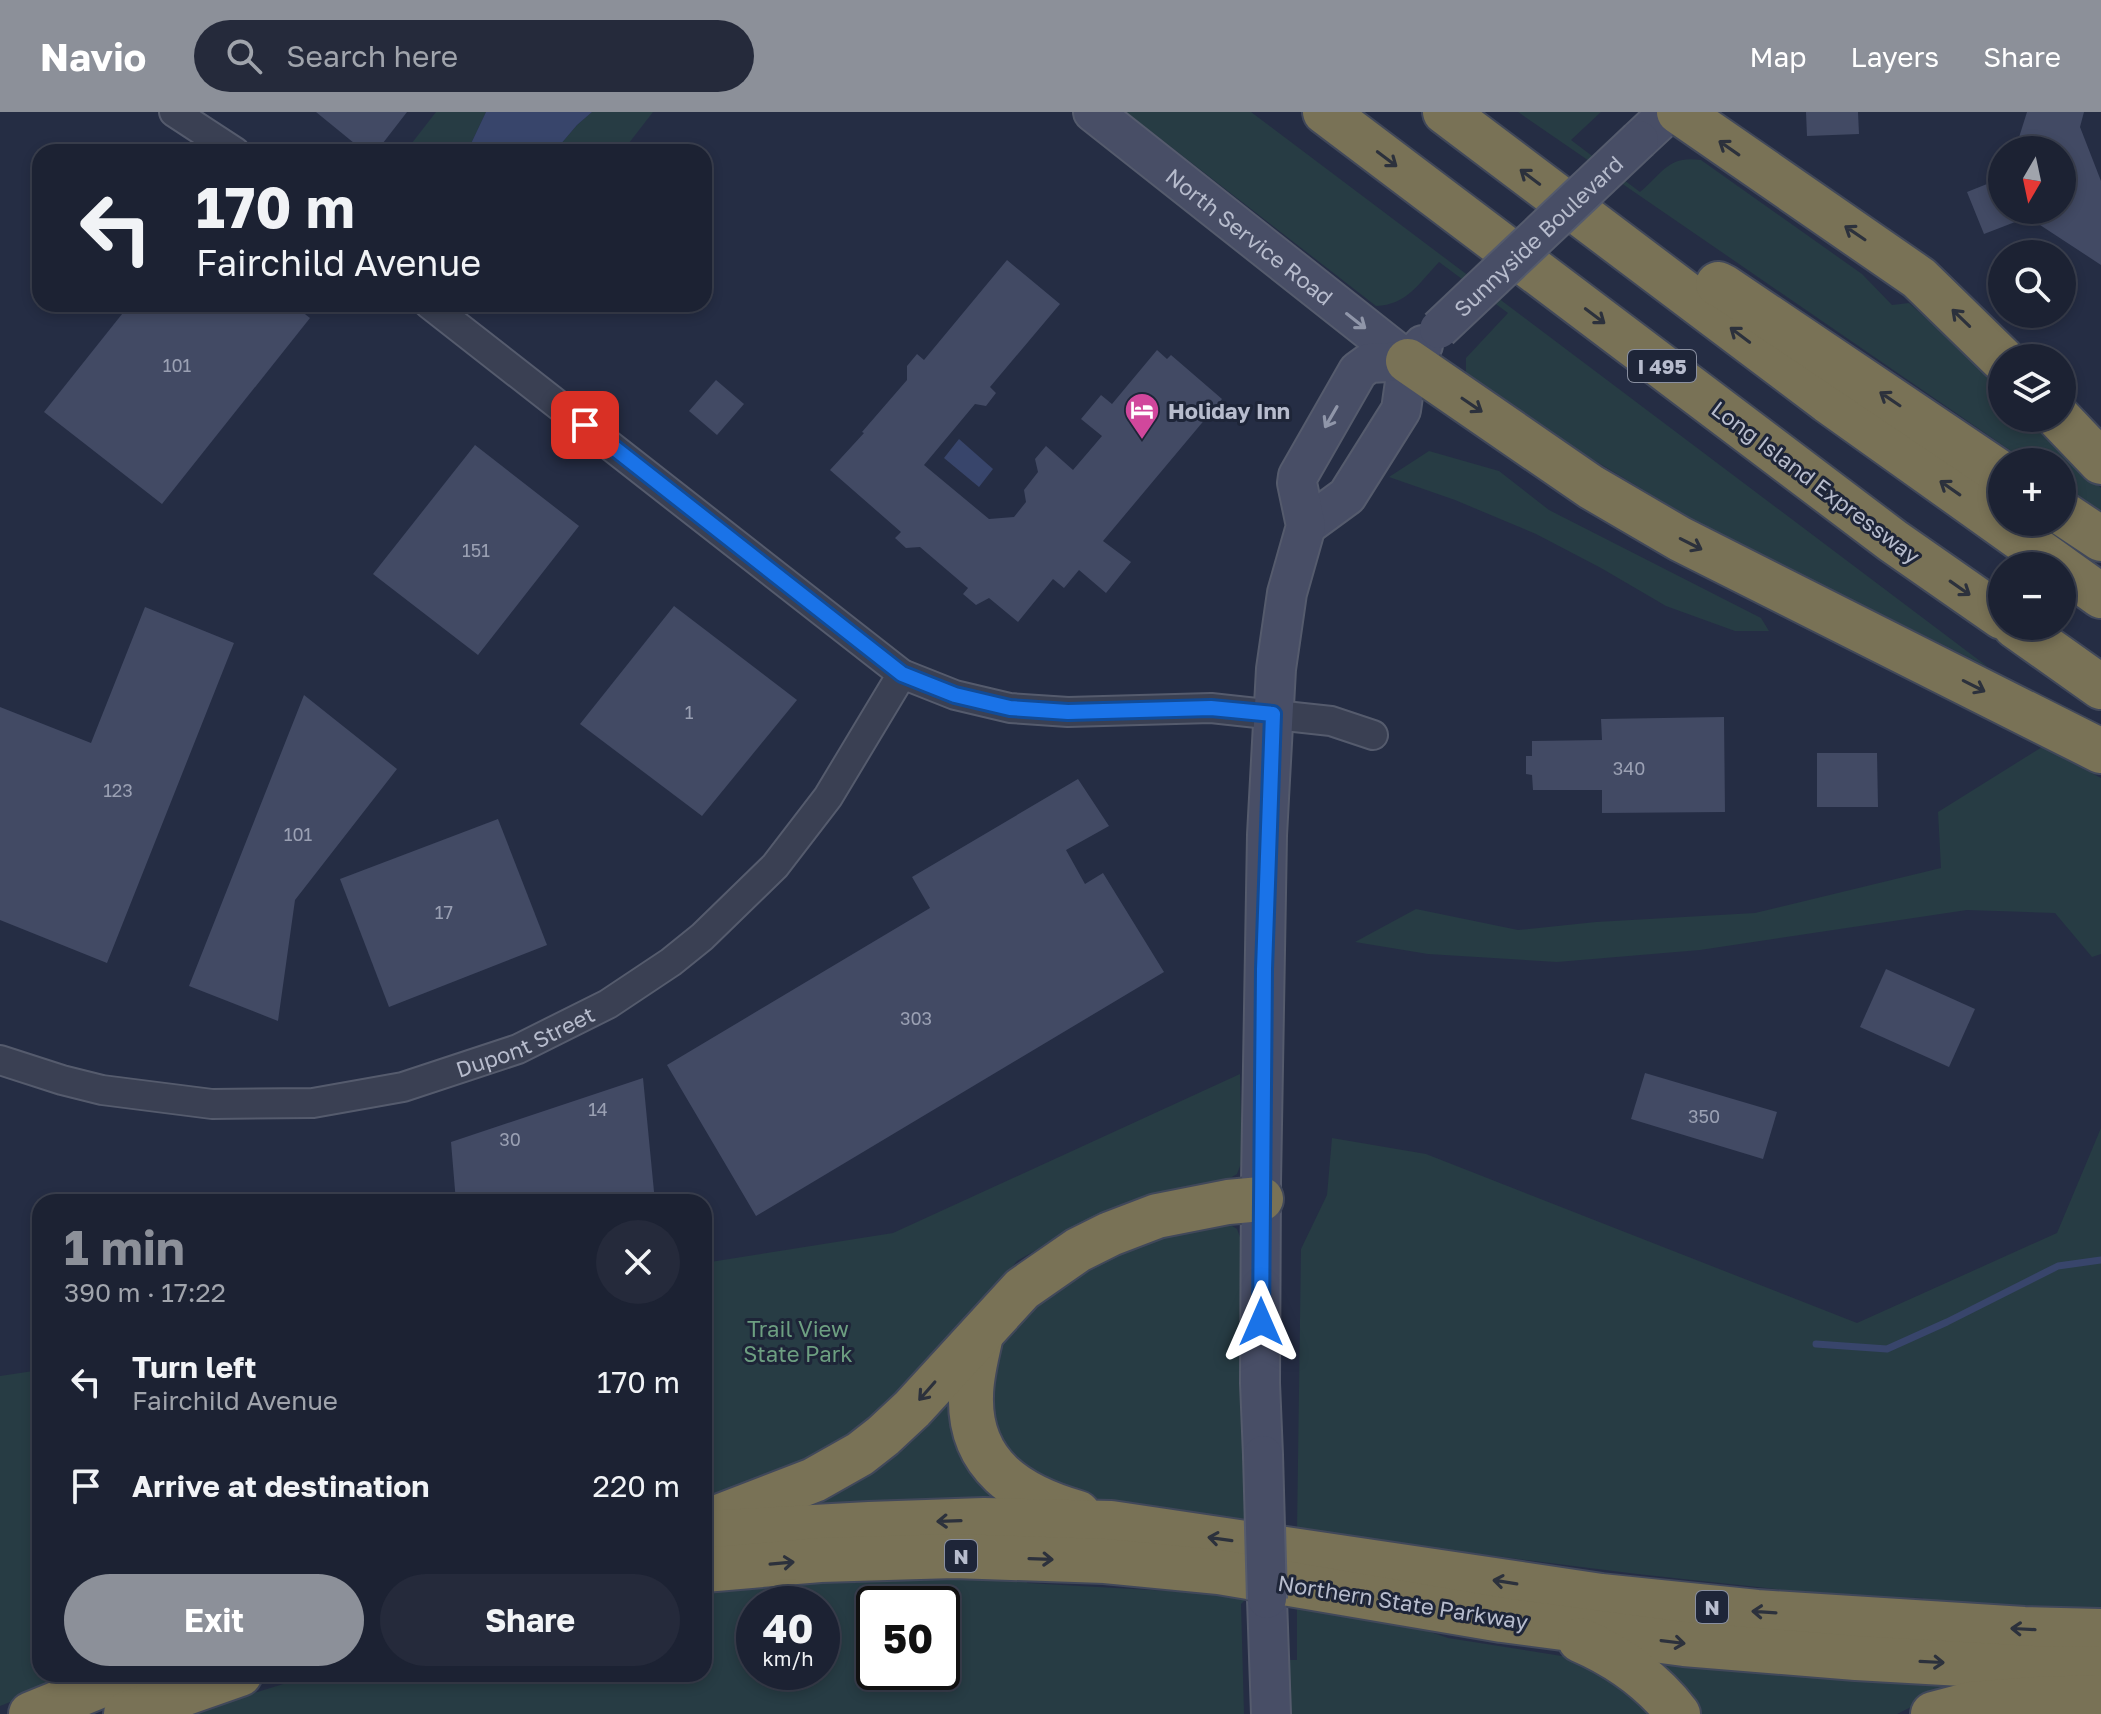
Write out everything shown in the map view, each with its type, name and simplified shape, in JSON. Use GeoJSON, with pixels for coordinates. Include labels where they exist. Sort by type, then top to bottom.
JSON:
{"type":"FeatureCollection","features":[{"type":"Feature","properties":{"kind":"highway","name":"Long Island Expressway"},"geometry":{"type":"LineString","coordinates":[[1325,112],[1893,541],[1988,607]]}},
{"type":"Feature","properties":{"kind":"highway"},"geometry":{"type":"LineString","coordinates":[[1445,112],[1828,401],[2040,552]]}},
{"type":"Feature","properties":{"kind":"highway"},"geometry":{"type":"LineString","coordinates":[[1679,112],[1919,278],[1988,345]]}},
{"type":"Feature","properties":{"kind":"highway"},"geometry":{"type":"LineString","coordinates":[[1638,257],[1724,287],[1988,465]]}},
{"type":"Feature","properties":{"kind":"highway"},"geometry":{"type":"LineString","coordinates":[[1408,361],[1591,487],[1680,539],[2101,751]]}},
{"type":"Feature","properties":{"kind":"highway"},"geometry":{"type":"LineString","coordinates":[[2072,432],[2101,462]]}},
{"type":"Feature","properties":{"kind":"highway"},"geometry":{"type":"LineString","coordinates":[[2076,522],[2101,539]]}},
{"type":"Feature","properties":{"kind":"highway"},"geometry":{"type":"LineString","coordinates":[[2076,578],[2101,596]]}},
{"type":"Feature","properties":{"kind":"highway"},"geometry":{"type":"LineString","coordinates":[[2035,640],[2101,687]]}},
{"type":"Feature","properties":{"kind":"highway"},"geometry":{"type":"LineString","coordinates":[[712,1521],[814,1480],[860,1454],[912,1409],[1022,1289],[1078,1250],[1157,1216],[1261,1199]]}},
{"type":"Feature","properties":{"kind":"highway"},"geometry":{"type":"LineString","coordinates":[[981,1335],[971,1396],[972,1421],[988,1458],[1001,1475],[1047,1504],[1111,1523]]}},
{"type":"Feature","properties":{"kind":"highway","name":"Northern State Parkway"},"geometry":{"type":"LineString","coordinates":[[712,1533],[984,1520],[1111,1523],[1601,1596],[1757,1612],[2101,1631]]}},
{"type":"Feature","properties":{"kind":"highway","name":"Northern State Parkway"},"geometry":{"type":"LineString","coordinates":[[712,1569],[820,1560],[954,1556],[1105,1561],[1219,1572],[1540,1625],[1684,1644],[1856,1658],[2101,1669]]}},
{"type":"Feature","properties":{"kind":"highway"},"geometry":{"type":"LineString","coordinates":[[1540,1625],[1605,1651],[1641,1675],[1678,1714]]}},
{"type":"Feature","properties":{"kind":"highway"},"geometry":{"type":"LineString","coordinates":[[31,1714],[109,1682]]}},
{"type":"Feature","properties":{"kind":"highway"},"geometry":{"type":"LineString","coordinates":[[126,1714],[217,1682]]}},
{"type":"Feature","properties":{"kind":"highway"},"geometry":{"type":"LineString","coordinates":[[1933,1714],[1971,1704],[2101,1697]]}},
{"type":"Feature","properties":{"kind":"main road","name":"North Service Road"},"geometry":{"type":"LineString","coordinates":[[1093,112],[1408,361]]}},
{"type":"Feature","properties":{"kind":"main road","name":"Sunnyside Boulevard"},"geometry":{"type":"LineString","coordinates":[[1408,361],[1669,112]]}},
{"type":"Feature","properties":{"kind":"main road"},"geometry":{"type":"LineString","coordinates":[[1271,1714],[1260,1383],[1266,879],[1276,669],[1287,593],[1306,526],[1298,476],[1358,371],[1369,363],[1408,361],[1401,410],[1347,496],[1306,526]]}},
{"type":"Feature","properties":{"kind":"street"},"geometry":{"type":"LineString","coordinates":[[174,112],[224,144]]}},
{"type":"Feature","properties":{"kind":"street"},"geometry":{"type":"LineString","coordinates":[[439,312],[902,674],[955,695],[1010,708],[1068,712],[1211,708],[1331,721],[1373,735]]}},
{"type":"Feature","properties":{"kind":"street","name":"Dupont Street"},"geometry":{"type":"LineString","coordinates":[[0,1060],[102,1090],[212,1104],[313,1103],[403,1087],[518,1049],[608,1004],[671,962],[702,937],[765,876],[828,797],[902,674]]}},
{"type":"Feature","properties":{"kind":"green space"},"geometry":{"type":"Polygon","coordinates":[[[436,112],[486,112],[471,144],[411,144],[436,112]]]}},
{"type":"Feature","properties":{"kind":"green space"},"geometry":{"type":"Polygon","coordinates":[[[592,112],[653,112],[628,144],[561,144],[592,112]]]}},
{"type":"Feature","properties":{"kind":"green space"},"geometry":{"type":"Polygon","coordinates":[[[1126,112],[1251,112],[1988,667],[1708,529],[1473,387],[1466,372],[1466,358],[1508,313],[1439,262],[1404,297],[1387,305],[1376,306],[1126,112]]]}},
{"type":"Feature","properties":{"kind":"green space"},"geometry":{"type":"Polygon","coordinates":[[[1518,112],[1601,112],[1571,140],[1640,192],[1673,163],[1701,160],[1862,274],[1892,305],[1909,303],[1988,374],[1988,432],[2046,432],[2062,448],[2007,448],[1518,112]]]}},
{"type":"Feature","properties":{"kind":"green space"},"geometry":{"type":"Polygon","coordinates":[[[1429,451],[1499,471],[1549,510],[1761,618],[1769,631],[1735,631],[1666,606],[1536,534],[1455,500],[1389,477],[1429,451]]]}},
{"type":"Feature","properties":{"kind":"green space"},"geometry":{"type":"Polygon","coordinates":[[[2076,463],[2101,488],[2101,513],[2076,496],[2076,463]]]}},
{"type":"Feature","properties":{"kind":"green space"},"geometry":{"type":"Polygon","coordinates":[[[2042,747],[2101,778],[2101,954],[2092,957],[2055,913],[1967,910],[1700,950],[1557,962],[1428,954],[1355,942],[1416,909],[1518,930],[1755,913],[1941,868],[1938,812],[2042,747]]]}},
{"type":"Feature","properties":{"kind":"green space","name":"Trail View State Park"},"geometry":{"type":"Polygon","coordinates":[[[1240,1074],[1242,1161],[1237,1174],[1225,1181],[1136,1200],[1081,1224],[1017,1261],[881,1429],[712,1504],[712,1262],[893,1233],[1240,1074]]]}},
{"type":"Feature","properties":{"kind":"green space"},"geometry":{"type":"Polygon","coordinates":[[[2101,1128],[2101,1620],[1929,1613],[1923,1598],[1840,1596],[1297,1531],[1301,1249],[1327,1195],[1332,1138],[1426,1154],[1857,1323],[2057,1233],[2101,1128]]]}},
{"type":"Feature","properties":{"kind":"green space"},"geometry":{"type":"Polygon","coordinates":[[[1224,1221],[1237,1229],[1243,1245],[1245,1528],[1053,1497],[1005,1470],[981,1372],[1007,1327],[1124,1242],[1224,1221]]]}},
{"type":"Feature","properties":{"kind":"green space"},"geometry":{"type":"Polygon","coordinates":[[[32,1371],[32,1682],[61,1682],[0,1706],[0,1376],[32,1371]]]}},
{"type":"Feature","properties":{"kind":"green space"},"geometry":{"type":"Polygon","coordinates":[[[945,1385],[1006,1499],[794,1515],[945,1385]]]}},
{"type":"Feature","properties":{"kind":"green space"},"geometry":{"type":"Polygon","coordinates":[[[925,1573],[1028,1579],[1027,1583],[1240,1595],[1241,1600],[1245,1600],[1241,1604],[1244,1714],[185,1714],[290,1682],[712,1682],[712,1589],[736,1588],[736,1690],[840,1690],[840,1586],[756,1586],[925,1573]]]}},
{"type":"Feature","properties":{"kind":"green space"},"geometry":{"type":"Polygon","coordinates":[[[1297,1605],[1370,1611],[1448,1638],[1587,1660],[1666,1714],[1288,1714],[1285,1660],[1297,1660],[1297,1605]]]}},
{"type":"Feature","properties":{"kind":"green space"},"geometry":{"type":"Polygon","coordinates":[[[1654,1658],[1945,1679],[1986,1692],[1909,1708],[1897,1714],[1689,1714],[1654,1658]]]}},
{"type":"Feature","properties":{"kind":"water"},"geometry":{"type":"Polygon","coordinates":[[[486,112],[592,112],[561,144],[471,144],[486,112]]]}},
{"type":"Feature","properties":{"kind":"water"},"geometry":{"type":"Polygon","coordinates":[[[959,439],[993,469],[979,487],[944,458],[959,439]]]}},
{"type":"Feature","properties":{"kind":"building"},"geometry":{"type":"Polygon","coordinates":[[[316,112],[407,112],[382,144],[355,144],[316,112]]]}},
{"type":"Feature","properties":{"kind":"building"},"geometry":{"type":"Polygon","coordinates":[[[1806,112],[1858,112],[1859,134],[1807,136],[1806,112]]]}},
{"type":"Feature","properties":{"kind":"building"},"geometry":{"type":"Polygon","coordinates":[[[2027,112],[2084,112],[2080,127],[2101,181],[2101,265],[2076,249],[2076,240],[2063,240],[2039,224],[2076,224],[2076,136],[2019,136],[2027,112]]]}},
{"type":"Feature","properties":{"kind":"building"},"geometry":{"type":"Polygon","coordinates":[[[1988,184],[1988,224],[2010,224],[1984,234],[1967,192],[1988,184]]]}},
{"type":"Feature","properties":{"kind":"building","name":"Holiday Inn"},"geometry":{"type":"Polygon","coordinates":[[[1007,260],[1060,304],[990,387],[996,393],[986,406],[975,404],[924,465],[989,519],[1014,517],[1026,502],[1024,490],[1038,472],[1035,459],[1046,446],[1073,470],[1102,436],[1081,419],[1101,395],[1112,404],[1157,350],[1167,359],[1171,355],[1222,399],[1103,541],[1131,562],[1106,593],[1079,570],[1064,588],[1053,579],[1018,622],[989,598],[976,605],[963,594],[968,588],[920,547],[906,548],[895,538],[901,532],[830,470],[907,380],[907,366],[917,354],[924,360],[1007,260]]]}},
{"type":"Feature","properties":{"kind":"building"},"geometry":{"type":"Polygon","coordinates":[[[124,312],[302,312],[310,318],[162,504],[44,412],[124,312]]]}},
{"type":"Feature","properties":{"kind":"building"},"geometry":{"type":"Polygon","coordinates":[[[716,380],[744,404],[717,435],[689,411],[716,380]]]}},
{"type":"Feature","properties":{"kind":"building"},"geometry":{"type":"Polygon","coordinates":[[[475,445],[579,526],[478,655],[373,574],[475,445]]]}},
{"type":"Feature","properties":{"kind":"building"},"geometry":{"type":"Polygon","coordinates":[[[674,606],[797,700],[702,816],[580,724],[674,606]]]}},
{"type":"Feature","properties":{"kind":"building"},"geometry":{"type":"Polygon","coordinates":[[[145,607],[234,643],[107,963],[0,920],[0,707],[91,743],[145,607]]]}},
{"type":"Feature","properties":{"kind":"building"},"geometry":{"type":"Polygon","coordinates":[[[304,695],[397,769],[295,900],[278,1021],[189,986],[304,695]]]}},
{"type":"Feature","properties":{"kind":"building"},"geometry":{"type":"Polygon","coordinates":[[[1724,717],[1725,812],[1602,813],[1602,790],[1533,790],[1532,775],[1526,774],[1526,756],[1532,756],[1532,741],[1602,740],[1601,719],[1724,717]]]}},
{"type":"Feature","properties":{"kind":"building"},"geometry":{"type":"Polygon","coordinates":[[[1817,753],[1877,753],[1878,807],[1817,807],[1817,753]]]}},
{"type":"Feature","properties":{"kind":"building"},"geometry":{"type":"Polygon","coordinates":[[[1078,779],[1109,826],[1066,850],[1085,884],[1103,873],[1164,972],[756,1216],[667,1065],[930,908],[912,877],[1078,779]]]}},
{"type":"Feature","properties":{"kind":"building"},"geometry":{"type":"Polygon","coordinates":[[[498,819],[547,945],[389,1007],[340,879],[498,819]]]}},
{"type":"Feature","properties":{"kind":"building"},"geometry":{"type":"Polygon","coordinates":[[[1886,969],[1975,1009],[1949,1067],[1860,1027],[1886,969]]]}},
{"type":"Feature","properties":{"kind":"building"},"geometry":{"type":"Polygon","coordinates":[[[1645,1073],[1777,1112],[1763,1159],[1631,1119],[1645,1073]]]}},
{"type":"Feature","properties":{"kind":"building"},"geometry":{"type":"Polygon","coordinates":[[[643,1078],[654,1194],[455,1194],[451,1142],[643,1078]]]}},
{"type":"Feature","properties":{"kind":"waterway"},"geometry":{"type":"LineString","coordinates":[[1816,1344],[1887,1349],[2058,1266],[2101,1260]]}},
{"type":"Feature","properties":{"kind":"place","name":"Holiday Inn"},"geometry":{"type":"Point","coordinates":[1142,441]}},
{"type":"Feature","properties":{"kind":"route"},"geometry":{"type":"LineString","coordinates":[[585,425],[902,674],[955,695],[1010,708],[1068,712],[1211,708],[1273,714],[1264,969],[1261,1322]]}}]}
